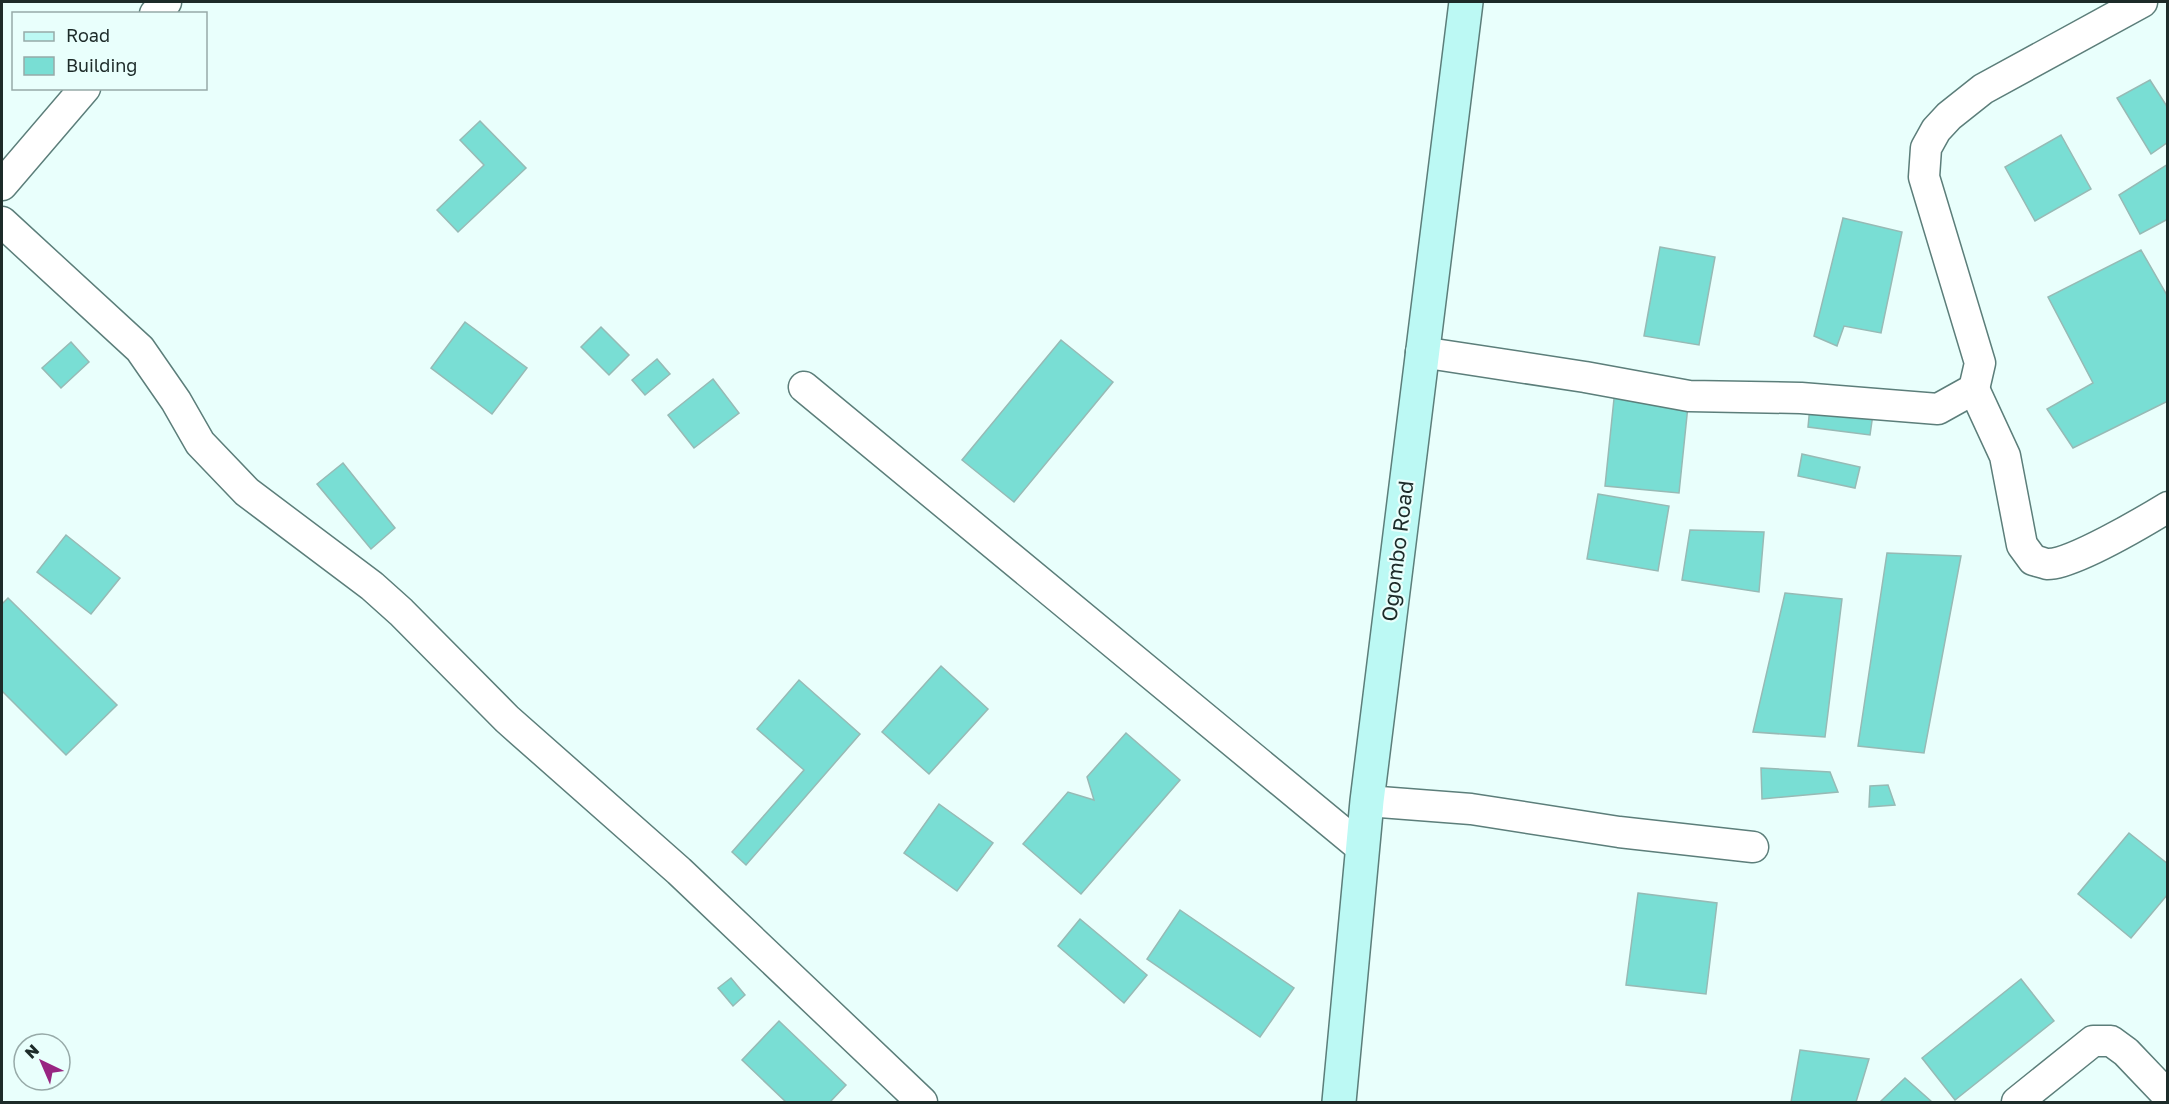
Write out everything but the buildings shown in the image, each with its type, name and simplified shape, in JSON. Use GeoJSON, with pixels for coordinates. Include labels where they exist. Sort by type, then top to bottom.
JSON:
{"type":"FeatureCollection","features":[{"type":"Feature","properties":{"kind":"main road","name":"Ogombo Road"},"geometry":{"type":"LineString","coordinates":[[1339,1102],[1367,801],[1466,2]]}},
{"type":"Feature","properties":{"kind":"street"},"geometry":{"type":"LineString","coordinates":[[2142,2],[1983,89],[1935,130],[1926,148],[1924,177],[1980,363],[1974,389],[2005,456],[2022,545],[2033,560],[2049,564],[2066,559],[2139,525],[2168,507]]}},
{"type":"Feature","properties":{"kind":"street"},"geometry":{"type":"LineString","coordinates":[[2,185],[83,90]]}},
{"type":"Feature","properties":{"kind":"street"},"geometry":{"type":"LineString","coordinates":[[2,222],[140,349],[176,401],[200,443],[247,492],[372,586],[401,612],[507,718],[679,871],[922,1102]]}},
{"type":"Feature","properties":{"kind":"street"},"geometry":{"type":"LineString","coordinates":[[1421,352],[1585,377],[1689,396],[1801,398],[1938,409],[1974,389]]}},
{"type":"Feature","properties":{"kind":"street"},"geometry":{"type":"LineString","coordinates":[[804,387],[1363,849]]}},
{"type":"Feature","properties":{"kind":"street"},"geometry":{"type":"LineString","coordinates":[[1367,801],[1471,809],[1619,831],[1753,847]]}},
{"type":"Feature","properties":{"kind":"street"},"geometry":{"type":"LineString","coordinates":[[2017,1102],[2094,1041],[2111,1041],[2126,1052],[2168,1096]]}}]}
